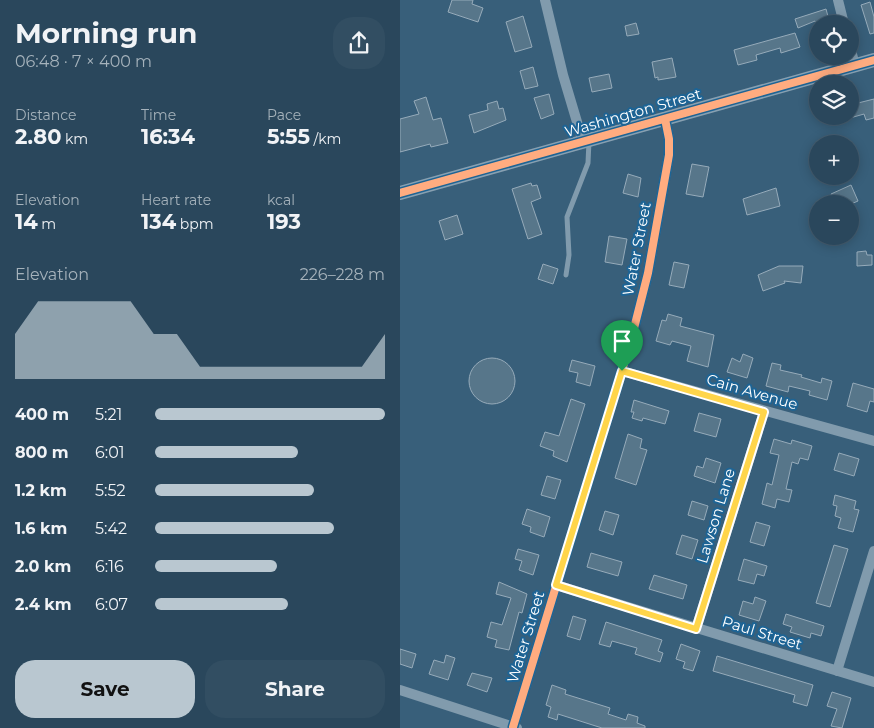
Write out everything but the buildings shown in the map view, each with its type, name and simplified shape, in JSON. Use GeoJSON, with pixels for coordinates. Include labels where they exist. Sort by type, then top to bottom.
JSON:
{"type":"FeatureCollection","features":[{"type":"Feature","properties":{"kind":"main road","name":"Washington Street"},"geometry":{"type":"LineString","coordinates":[[400,193],[874,60]]}},
{"type":"Feature","properties":{"kind":"street"},"geometry":{"type":"LineString","coordinates":[[545,0],[563,75],[586,141]]}},
{"type":"Feature","properties":{"kind":"street"},"geometry":{"type":"LineString","coordinates":[[838,0],[842,15]]}},
{"type":"Feature","properties":{"kind":"street","name":"Water Street"},"geometry":{"type":"LineString","coordinates":[[515,727],[556,585],[622,371],[645,286],[669,155],[669,139],[665,119]]}},
{"type":"Feature","properties":{"kind":"street","name":"Cain Avenue"},"geometry":{"type":"LineString","coordinates":[[622,371],[874,441]]}},
{"type":"Feature","properties":{"kind":"street","name":"Lawson Lane"},"geometry":{"type":"LineString","coordinates":[[696,629],[764,412]]}},
{"type":"Feature","properties":{"kind":"street"},"geometry":{"type":"LineString","coordinates":[[837,671],[874,551]]}},
{"type":"Feature","properties":{"kind":"street","name":"Paul Street"},"geometry":{"type":"LineString","coordinates":[[556,585],[874,682]]}},
{"type":"Feature","properties":{"kind":"street"},"geometry":{"type":"LineString","coordinates":[[400,690],[515,727]]}},
{"type":"Feature","properties":{"kind":"lane"},"geometry":{"type":"LineString","coordinates":[[566,275],[569,255],[567,217],[588,163],[586,141]]}},
{"type":"Feature","properties":{"kind":"cycle path"},"geometry":{"type":"LineString","coordinates":[[400,193],[874,60]]}},
{"type":"Feature","properties":{"kind":"cycle path"},"geometry":{"type":"LineString","coordinates":[[513,727],[630,344],[648,273],[669,155],[669,139],[665,119]]}},
{"type":"Feature","properties":{"kind":"route"},"geometry":{"type":"LineString","coordinates":[[622,371],[764,412],[696,629],[556,585],[622,371]]}}]}
